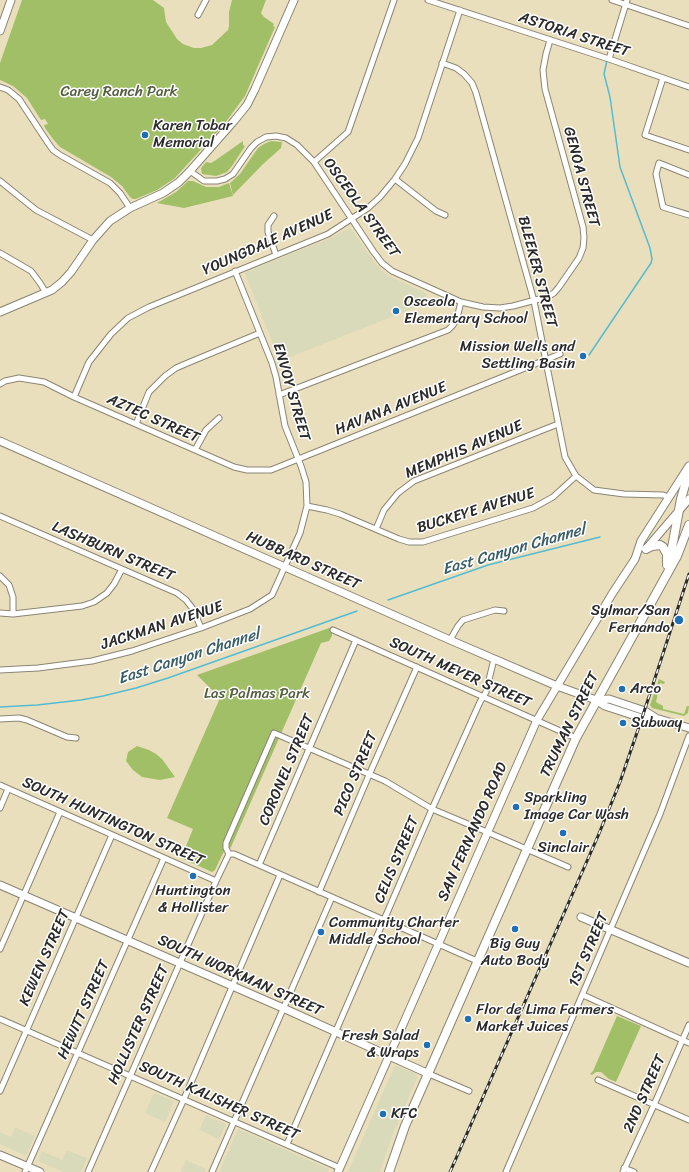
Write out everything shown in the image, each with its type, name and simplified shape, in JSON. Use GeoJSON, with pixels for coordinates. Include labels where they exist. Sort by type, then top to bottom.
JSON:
{"type":"FeatureCollection","features":[{"type":"Feature","properties":{"kind":"main road"},"geometry":{"type":"LineString","coordinates":[[0,31],[11,0]]}},
{"type":"Feature","properties":{"kind":"main road"},"geometry":{"type":"LineString","coordinates":[[0,312],[46,293],[62,282],[71,272],[93,240],[110,221],[130,208],[163,194],[190,171],[247,105],[294,0]]}},
{"type":"Feature","properties":{"kind":"main road","name":"HUBBARD STREET"},"geometry":{"type":"LineString","coordinates":[[0,441],[450,640],[557,686],[596,700],[605,706],[689,728]]}},
{"type":"Feature","properties":{"kind":"main road","name":"SAN FERNANDO ROAD"},"geometry":{"type":"LineString","coordinates":[[339,1170],[537,720],[635,559],[641,541],[689,466]]}},
{"type":"Feature","properties":{"kind":"main road","name":"TRUMAN STREET"},"geometry":{"type":"LineString","coordinates":[[662,581],[671,553],[684,484],[689,471]]}},
{"type":"Feature","properties":{"kind":"main road","name":"SAN FERNANDO ROAD"},"geometry":{"type":"LineString","coordinates":[[635,559],[646,549],[689,499]]}},
{"type":"Feature","properties":{"kind":"main road","name":"TRUMAN STREET"},"geometry":{"type":"LineString","coordinates":[[389,1172],[401,1137],[526,849],[576,738],[677,556],[689,525]]}},
{"type":"Feature","properties":{"kind":"main road"},"geometry":{"type":"LineString","coordinates":[[646,549],[652,546],[660,545],[663,547],[667,554],[667,564]]}},
{"type":"Feature","properties":{"kind":"main road","name":"SOUTH WORKMAN STREET"},"geometry":{"type":"LineString","coordinates":[[0,885],[283,1008],[429,1074]]}},
{"type":"Feature","properties":{"kind":"main road"},"geometry":{"type":"LineString","coordinates":[[581,917],[689,963]]}},
{"type":"Feature","properties":{"kind":"main road"},"geometry":{"type":"LineString","coordinates":[[0,1155],[26,1169],[40,1172]]}},
{"type":"Feature","properties":{"kind":"street"},"geometry":{"type":"LineString","coordinates":[[198,15],[206,0]]}},
{"type":"Feature","properties":{"kind":"street"},"geometry":{"type":"LineString","coordinates":[[314,162],[348,132],[394,0]]}},
{"type":"Feature","properties":{"kind":"street","name":"ASTORIA STREET"},"geometry":{"type":"LineString","coordinates":[[428,0],[609,58],[689,86]]}},
{"type":"Feature","properties":{"kind":"street"},"geometry":{"type":"LineString","coordinates":[[612,0],[626,2],[689,26]]}},
{"type":"Feature","properties":{"kind":"street"},"geometry":{"type":"LineString","coordinates":[[609,58],[626,2]]}},
{"type":"Feature","properties":{"kind":"street","name":"YOUNGDALE AVENUE"},"geometry":{"type":"LineString","coordinates":[[74,397],[90,362],[111,334],[128,318],[149,307],[328,234],[368,208],[380,197],[395,179],[418,138],[460,10]]}},
{"type":"Feature","properties":{"kind":"street","name":"GENOA STREET"},"geometry":{"type":"LineString","coordinates":[[534,300],[547,297],[554,293],[559,287],[579,258],[583,248],[584,238],[583,228],[545,88],[543,70],[550,40]]}},
{"type":"Feature","properties":{"kind":"street","name":"BLEEKER STREET"},"geometry":{"type":"LineString","coordinates":[[442,63],[456,68],[464,74],[472,82],[476,94],[534,300],[547,360],[565,458],[576,476],[594,490],[624,494],[663,495],[669,497]]}},
{"type":"Feature","properties":{"kind":"street"},"geometry":{"type":"LineString","coordinates":[[663,78],[645,135],[689,150]]}},
{"type":"Feature","properties":{"kind":"street"},"geometry":{"type":"LineString","coordinates":[[0,87],[8,90],[19,99],[53,150],[110,183],[120,193],[130,208]]}},
{"type":"Feature","properties":{"kind":"street","name":"OSCEOLA STREET"},"geometry":{"type":"LineString","coordinates":[[190,171],[204,180],[217,181],[225,179],[232,174],[257,142],[276,136],[286,138],[297,144],[314,162],[378,258],[392,271],[461,302],[482,307],[500,308],[534,300]]}},
{"type":"Feature","properties":{"kind":"street"},"geometry":{"type":"LineString","coordinates":[[689,175],[659,163],[656,174],[663,207],[689,215]]}},
{"type":"Feature","properties":{"kind":"street"},"geometry":{"type":"LineString","coordinates":[[395,179],[436,211],[445,215]]}},
{"type":"Feature","properties":{"kind":"street"},"geometry":{"type":"LineString","coordinates":[[0,181],[36,210],[93,240]]}},
{"type":"Feature","properties":{"kind":"street"},"geometry":{"type":"LineString","coordinates":[[274,216],[268,225],[268,232],[276,255]]}},
{"type":"Feature","properties":{"kind":"street"},"geometry":{"type":"LineString","coordinates":[[0,253],[31,271],[46,293]]}},
{"type":"Feature","properties":{"kind":"street","name":"ENVOY STREET"},"geometry":{"type":"LineString","coordinates":[[235,271],[274,370],[285,426],[306,482],[307,506],[300,533],[284,566]]}},
{"type":"Feature","properties":{"kind":"street"},"geometry":{"type":"LineString","coordinates":[[279,395],[448,330],[457,318],[461,302]]}},
{"type":"Feature","properties":{"kind":"street"},"geometry":{"type":"LineString","coordinates":[[136,424],[149,392],[165,376],[184,365],[260,333]]}},
{"type":"Feature","properties":{"kind":"street","name":"HAVANA AVENUE"},"geometry":{"type":"LineString","coordinates":[[299,460],[560,354]]}},
{"type":"Feature","properties":{"kind":"street","name":"AZTEC STREET"},"geometry":{"type":"LineString","coordinates":[[0,384],[5,381],[19,378],[44,382],[74,397],[234,467],[247,470],[271,470],[299,460]]}},
{"type":"Feature","properties":{"kind":"street"},"geometry":{"type":"LineString","coordinates":[[194,450],[206,430],[219,418]]}},
{"type":"Feature","properties":{"kind":"street","name":"MEMPHIS AVENUE"},"geometry":{"type":"LineString","coordinates":[[376,529],[384,510],[398,493],[414,481],[558,424]]}},
{"type":"Feature","properties":{"kind":"street","name":"BUCKEYE AVENUE"},"geometry":{"type":"LineString","coordinates":[[307,506],[327,510],[399,539],[409,542],[423,542],[533,508],[553,497],[576,476]]}},
{"type":"Feature","properties":{"kind":"street","name":"LASHBURN STREET"},"geometry":{"type":"LineString","coordinates":[[0,516],[177,593],[186,600],[193,609],[201,628]]}},
{"type":"Feature","properties":{"kind":"street","name":"JACKMAN AVENUE"},"geometry":{"type":"LineString","coordinates":[[0,670],[38,668],[92,661],[132,651],[201,628],[250,609],[267,599],[272,595],[284,566]]}},
{"type":"Feature","properties":{"kind":"street"},"geometry":{"type":"LineString","coordinates":[[0,613],[13,614],[82,606],[94,602],[107,593],[122,569]]}},
{"type":"Feature","properties":{"kind":"street"},"geometry":{"type":"LineString","coordinates":[[0,576],[9,585],[13,597],[13,614]]}},
{"type":"Feature","properties":{"kind":"street"},"geometry":{"type":"LineString","coordinates":[[450,640],[463,620],[494,610],[504,611]]}},
{"type":"Feature","properties":{"kind":"street","name":"SOUTH MEYER STREET"},"geometry":{"type":"LineString","coordinates":[[333,630],[576,738]]}},
{"type":"Feature","properties":{"kind":"street","name":"CORONEL STREET"},"geometry":{"type":"LineString","coordinates":[[259,865],[356,640]]}},
{"type":"Feature","properties":{"kind":"street","name":"CELIS STREET"},"geometry":{"type":"LineString","coordinates":[[286,1144],[432,809],[486,692],[494,659]]}},
{"type":"Feature","properties":{"kind":"street","name":"PICO STREET"},"geometry":{"type":"LineString","coordinates":[[319,892],[417,667]]}},
{"type":"Feature","properties":{"kind":"street"},"geometry":{"type":"LineString","coordinates":[[0,719],[19,718],[67,737],[76,738]]}},
{"type":"Feature","properties":{"kind":"street","name":"HOLLISTER STREET"},"geometry":{"type":"LineString","coordinates":[[88,1172],[229,854],[226,848],[226,843],[274,734],[309,748]]}},
{"type":"Feature","properties":{"kind":"street","name":"1ST STREET"},"geometry":{"type":"LineString","coordinates":[[506,1172],[660,814],[689,736]]}},
{"type":"Feature","properties":{"kind":"street"},"geometry":{"type":"LineString","coordinates":[[309,748],[385,781],[432,809],[568,867]]}},
{"type":"Feature","properties":{"kind":"street","name":"SOUTH HUNTINGTON STREET"},"geometry":{"type":"LineString","coordinates":[[0,785],[216,881]]}},
{"type":"Feature","properties":{"kind":"street"},"geometry":{"type":"LineString","coordinates":[[0,808],[8,789]]}},
{"type":"Feature","properties":{"kind":"street"},"geometry":{"type":"LineString","coordinates":[[0,949],[60,812]]}},
{"type":"Feature","properties":{"kind":"street","name":"KEWEN STREET"},"geometry":{"type":"LineString","coordinates":[[0,1091],[112,835]]}},
{"type":"Feature","properties":{"kind":"street","name":"SOUTH HUNTINGTON STREET"},"geometry":{"type":"LineString","coordinates":[[229,854],[234,854],[477,961]]}},
{"type":"Feature","properties":{"kind":"street","name":"HEWITT STREET"},"geometry":{"type":"LineString","coordinates":[[26,1169],[164,858]]}},
{"type":"Feature","properties":{"kind":"street"},"geometry":{"type":"LineString","coordinates":[[151,1172],[280,875]]}},
{"type":"Feature","properties":{"kind":"street"},"geometry":{"type":"LineString","coordinates":[[212,1172],[332,897]]}},
{"type":"Feature","properties":{"kind":"street"},"geometry":{"type":"LineString","coordinates":[[583,995],[689,1043]]}},
{"type":"Feature","properties":{"kind":"street","name":"SOUTH KALISHER STREET"},"geometry":{"type":"LineString","coordinates":[[0,1019],[286,1144],[339,1170]]}},
{"type":"Feature","properties":{"kind":"street","name":"2ND STREET"},"geometry":{"type":"LineString","coordinates":[[624,1170],[689,1026]]}},
{"type":"Feature","properties":{"kind":"street","name":"SOUTH WORKMAN STREET"},"geometry":{"type":"LineString","coordinates":[[429,1074],[469,1091]]}},
{"type":"Feature","properties":{"kind":"street"},"geometry":{"type":"LineString","coordinates":[[598,1080],[689,1120]]}},
{"type":"Feature","properties":{"kind":"street"},"geometry":{"type":"LineString","coordinates":[[624,1170],[634,1172]]}},
{"type":"Feature","properties":{"kind":"shaded area"},"geometry":{"type":"Polygon","coordinates":[[[349,228],[376,264],[387,275],[427,294],[424,304],[280,361],[245,274],[246,272],[333,237],[349,228]]]}},
{"type":"Feature","properties":{"kind":"shaded area"},"geometry":{"type":"Polygon","coordinates":[[[395,1065],[416,1074],[417,1078],[391,1139],[380,1172],[348,1172],[395,1065]]]}},
{"type":"Feature","properties":{"kind":"shaded area"},"geometry":{"type":"Polygon","coordinates":[[[154,1093],[174,1101],[165,1122],[145,1113],[154,1093]]]}},
{"type":"Feature","properties":{"kind":"shaded area"},"geometry":{"type":"Polygon","coordinates":[[[206,1115],[226,1124],[219,1139],[199,1130],[206,1115]]]}},
{"type":"Feature","properties":{"kind":"shaded area"},"geometry":{"type":"Polygon","coordinates":[[[15,1127],[35,1136],[26,1156],[0,1144],[0,1132],[11,1137],[15,1127]]]}},
{"type":"Feature","properties":{"kind":"shaded area"},"geometry":{"type":"Polygon","coordinates":[[[238,1129],[329,1169],[328,1172],[219,1172],[238,1129]]]}},
{"type":"Feature","properties":{"kind":"shaded area"},"geometry":{"type":"Polygon","coordinates":[[[67,1150],[87,1158],[81,1172],[63,1172],[38,1161],[42,1151],[62,1160],[67,1150]]]}},
{"type":"Feature","properties":{"kind":"shaded area"},"geometry":{"type":"Polygon","coordinates":[[[186,1160],[206,1169],[205,1172],[181,1172],[186,1160]]]}},
{"type":"Feature","properties":{"kind":"green space","name":"Carey Ranch Park"},"geometry":{"type":"Polygon","coordinates":[[[22,0],[153,0],[164,8],[166,22],[177,39],[183,44],[194,48],[212,45],[228,30],[229,12],[232,0],[266,0],[261,13],[274,24],[273,26],[275,27],[245,96],[225,123],[175,178],[157,190],[133,199],[122,186],[111,177],[60,147],[45,128],[44,125],[48,124],[45,119],[41,120],[27,98],[13,86],[0,80],[0,63],[22,0]]]}},
{"type":"Feature","properties":{"kind":"green space"},"geometry":{"type":"Polygon","coordinates":[[[243,141],[243,145],[245,146],[227,172],[216,176],[202,174],[201,168],[206,162],[211,163],[243,141]]]}},
{"type":"Feature","properties":{"kind":"green space"},"geometry":{"type":"Polygon","coordinates":[[[271,141],[282,142],[281,148],[233,195],[230,183],[240,174],[258,148],[271,141]]]}},
{"type":"Feature","properties":{"kind":"green space"},"geometry":{"type":"Polygon","coordinates":[[[188,181],[193,181],[206,187],[219,187],[229,183],[233,196],[184,208],[157,203],[176,192],[188,181]]]}},
{"type":"Feature","properties":{"kind":"green space","name":"Las Palmas Park"},"geometry":{"type":"Polygon","coordinates":[[[332,627],[332,636],[329,641],[321,643],[231,847],[223,853],[215,870],[212,872],[181,858],[193,829],[167,818],[220,698],[197,675],[332,627]]]}},
{"type":"Feature","properties":{"kind":"green space"},"geometry":{"type":"Polygon","coordinates":[[[659,679],[665,682],[664,684],[660,683],[656,702],[663,706],[663,709],[684,714],[687,706],[689,706],[688,713],[684,716],[652,708],[650,705],[659,679]]]}},
{"type":"Feature","properties":{"kind":"green space"},"geometry":{"type":"Polygon","coordinates":[[[137,746],[156,754],[162,759],[175,777],[160,780],[142,777],[133,770],[126,761],[128,752],[137,746]]]}},
{"type":"Feature","properties":{"kind":"green space"},"geometry":{"type":"Polygon","coordinates":[[[617,1016],[641,1026],[616,1082],[609,1079],[601,1072],[596,1072],[592,1075],[590,1074],[593,1071],[617,1016]]]}},
{"type":"Feature","properties":{"kind":"waterway"},"geometry":{"type":"LineString","coordinates":[[589,355],[651,263],[652,259],[650,248],[620,167],[610,97],[604,74],[607,60]]}},
{"type":"Feature","properties":{"kind":"waterway","name":"East Canyon Channel"},"geometry":{"type":"LineString","coordinates":[[388,600],[488,565],[600,537]]}},
{"type":"Feature","properties":{"kind":"waterway","name":"East Canyon Channel"},"geometry":{"type":"LineString","coordinates":[[0,707],[81,700],[136,688],[357,611]]}},
{"type":"Feature","properties":{"kind":"railway"},"geometry":{"type":"LineString","coordinates":[[450,1172],[598,836],[620,782],[689,574]]}},
{"type":"Feature","properties":{"kind":"place","name":"Karen Tobar Memorial"},"geometry":{"type":"Point","coordinates":[145,135]}},
{"type":"Feature","properties":{"kind":"place","name":"Osceola Elementary School"},"geometry":{"type":"Point","coordinates":[396,311]}},
{"type":"Feature","properties":{"kind":"place","name":"Mission Wells and Settling Basin"},"geometry":{"type":"Point","coordinates":[583,356]}},
{"type":"Feature","properties":{"kind":"place","name":"Sylmar/San Fernando"},"geometry":{"type":"Point","coordinates":[679,620]}},
{"type":"Feature","properties":{"kind":"place","name":"Arco"},"geometry":{"type":"Point","coordinates":[622,689]}},
{"type":"Feature","properties":{"kind":"place","name":"Subway"},"geometry":{"type":"Point","coordinates":[623,723]}},
{"type":"Feature","properties":{"kind":"place","name":"Sparkling Image Car Wash"},"geometry":{"type":"Point","coordinates":[516,807]}},
{"type":"Feature","properties":{"kind":"place","name":"Sinclair"},"geometry":{"type":"Point","coordinates":[563,833]}},
{"type":"Feature","properties":{"kind":"place","name":"Huntington & Hollister"},"geometry":{"type":"Point","coordinates":[193,876]}},
{"type":"Feature","properties":{"kind":"place","name":"Big Guy Auto Body"},"geometry":{"type":"Point","coordinates":[515,929]}},
{"type":"Feature","properties":{"kind":"place","name":"Community Charter Middle School"},"geometry":{"type":"Point","coordinates":[321,932]}},
{"type":"Feature","properties":{"kind":"place","name":"Flor de Lima Farmers Market Juices"},"geometry":{"type":"Point","coordinates":[468,1019]}},
{"type":"Feature","properties":{"kind":"place","name":"Fresh Salad & Wraps"},"geometry":{"type":"Point","coordinates":[427,1045]}},
{"type":"Feature","properties":{"kind":"place","name":"KFC"},"geometry":{"type":"Point","coordinates":[383,1114]}}]}
